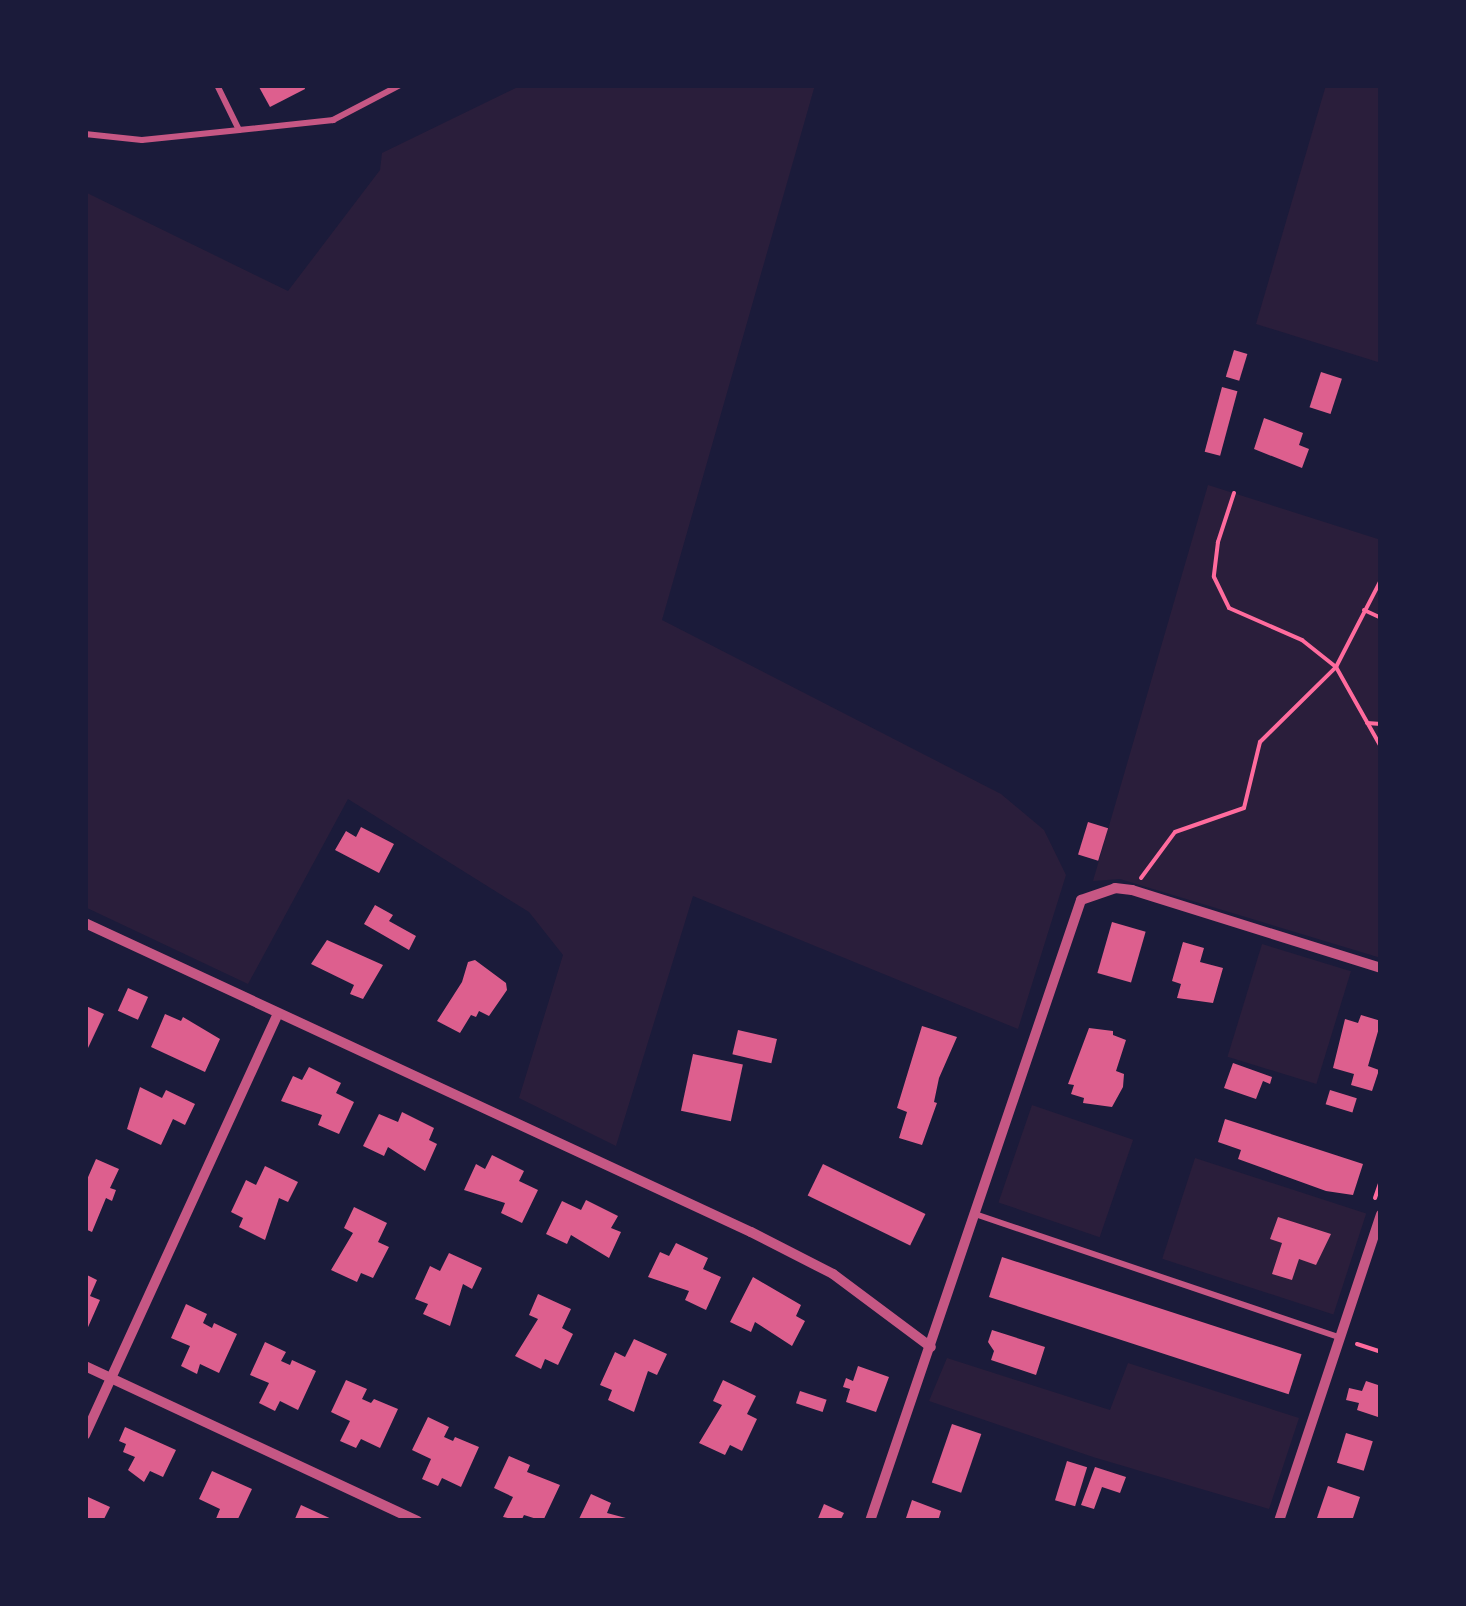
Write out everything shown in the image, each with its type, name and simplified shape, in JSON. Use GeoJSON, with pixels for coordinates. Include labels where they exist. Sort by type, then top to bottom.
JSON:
{"type":"FeatureCollection","features":[{"type":"Feature","properties":{"kind":"street"},"geometry":{"type":"LineString","coordinates":[[870,1521],[1081,900],[1096,893],[1132,890],[1381,968]]}},
{"type":"Feature","properties":{"kind":"street"},"geometry":{"type":"LineString","coordinates":[[85,924],[833,1274],[930,1347]]}},
{"type":"Feature","properties":{"kind":"street"},"geometry":{"type":"LineString","coordinates":[[85,1434],[278,1014]]}},
{"type":"Feature","properties":{"kind":"street"},"geometry":{"type":"LineString","coordinates":[[1279,1521],[1381,1215]]}},
{"type":"Feature","properties":{"kind":"street"},"geometry":{"type":"LineString","coordinates":[[85,1366],[418,1521]]}},
{"type":"Feature","properties":{"kind":"lane"},"geometry":{"type":"LineString","coordinates":[[217,85],[239,130]]}},
{"type":"Feature","properties":{"kind":"lane"},"geometry":{"type":"LineString","coordinates":[[85,134],[142,140],[333,120],[400,85]]}},
{"type":"Feature","properties":{"kind":"lane"},"geometry":{"type":"LineString","coordinates":[[975,1214],[1341,1338]]}},
{"type":"Feature","properties":{"kind":"path"},"geometry":{"type":"LineString","coordinates":[[1234,493],[1214,577],[1229,608],[1302,640],[1336,667],[1381,747]]}},
{"type":"Feature","properties":{"kind":"path"},"geometry":{"type":"LineString","coordinates":[[1132,890],[1175,832],[1244,808],[1260,742],[1336,667],[1381,580]]}},
{"type":"Feature","properties":{"kind":"path"},"geometry":{"type":"LineString","coordinates":[[1364,610],[1381,618]]}},
{"type":"Feature","properties":{"kind":"path"},"geometry":{"type":"LineString","coordinates":[[1367,723],[1381,724]]}},
{"type":"Feature","properties":{"kind":"path"},"geometry":{"type":"LineString","coordinates":[[1341,1338],[1381,1352]]}},
{"type":"Feature","properties":{"kind":"shaded area"},"geometry":{"type":"Polygon","coordinates":[[[522,85],[815,85],[662,620],[1001,794],[1044,830],[1066,875],[1018,1029],[693,896],[616,1146],[519,1098],[563,955],[529,912],[348,799],[248,984],[85,907],[85,192],[288,291],[380,170],[382,153],[522,85]]]}},
{"type":"Feature","properties":{"kind":"shaded area"},"geometry":{"type":"Polygon","coordinates":[[[1326,85],[1381,85],[1381,363],[1256,324],[1326,85]]]}},
{"type":"Feature","properties":{"kind":"shaded area"},"geometry":{"type":"Polygon","coordinates":[[[1208,485],[1381,540],[1381,958],[1120,879],[1093,881],[1208,485]]]}},
{"type":"Feature","properties":{"kind":"shaded area"},"geometry":{"type":"Polygon","coordinates":[[[1262,944],[1351,971],[1316,1084],[1228,1057],[1262,944]]]}},
{"type":"Feature","properties":{"kind":"shaded area"},"geometry":{"type":"Polygon","coordinates":[[[1032,1105],[1133,1140],[1100,1237],[998,1202],[1032,1105]]]}},
{"type":"Feature","properties":{"kind":"shaded area"},"geometry":{"type":"Polygon","coordinates":[[[1195,1158],[1366,1214],[1333,1314],[1162,1259],[1195,1158]]]}},
{"type":"Feature","properties":{"kind":"shaded area"},"geometry":{"type":"Polygon","coordinates":[[[947,1358],[1110,1410],[1128,1363],[1299,1418],[1269,1509],[1093,1457],[929,1401],[947,1358]]]}},
{"type":"Feature","properties":{"kind":"building"},"geometry":{"type":"Polygon","coordinates":[[[304,85],[305,89],[270,107],[259,87],[304,85]]]}},
{"type":"Feature","properties":{"kind":"building"},"geometry":{"type":"Polygon","coordinates":[[[1234,350],[1247,354],[1239,381],[1226,377],[1234,350]]]}},
{"type":"Feature","properties":{"kind":"building"},"geometry":{"type":"Polygon","coordinates":[[[1321,372],[1342,379],[1330,414],[1310,407],[1321,372]]]}},
{"type":"Feature","properties":{"kind":"building"},"geometry":{"type":"Polygon","coordinates":[[[1222,387],[1237,391],[1220,456],[1205,452],[1222,387]]]}},
{"type":"Feature","properties":{"kind":"building"},"geometry":{"type":"Polygon","coordinates":[[[1264,418],[1303,433],[1299,445],[1309,449],[1302,468],[1254,449],[1264,418]]]}},
{"type":"Feature","properties":{"kind":"building"},"geometry":{"type":"Polygon","coordinates":[[[1088,822],[1108,828],[1098,861],[1078,855],[1088,822]]]}},
{"type":"Feature","properties":{"kind":"building"},"geometry":{"type":"Polygon","coordinates":[[[361,827],[394,844],[379,873],[335,850],[346,831],[356,837],[361,827]]]}},
{"type":"Feature","properties":{"kind":"building"},"geometry":{"type":"Polygon","coordinates":[[[375,905],[393,915],[389,921],[416,936],[409,950],[364,924],[375,905]]]}},
{"type":"Feature","properties":{"kind":"building"},"geometry":{"type":"Polygon","coordinates":[[[1112,922],[1146,932],[1131,983],[1097,973],[1112,922]]]}},
{"type":"Feature","properties":{"kind":"building"},"geometry":{"type":"Polygon","coordinates":[[[327,940],[383,965],[363,999],[350,994],[354,985],[311,964],[327,940]]]}},
{"type":"Feature","properties":{"kind":"building"},"geometry":{"type":"Polygon","coordinates":[[[1183,942],[1204,948],[1200,962],[1223,968],[1213,1003],[1177,998],[1181,984],[1172,981],[1183,942]]]}},
{"type":"Feature","properties":{"kind":"building"},"geometry":{"type":"Polygon","coordinates":[[[475,960],[506,983],[507,990],[489,1016],[479,1011],[476,1017],[471,1015],[460,1033],[437,1021],[462,982],[468,962],[475,960]]]}},
{"type":"Feature","properties":{"kind":"building"},"geometry":{"type":"Polygon","coordinates":[[[128,988],[148,997],[138,1020],[118,1011],[128,988]]]}},
{"type":"Feature","properties":{"kind":"building"},"geometry":{"type":"Polygon","coordinates":[[[86,1006],[104,1014],[88,1048],[85,1046],[86,1006]]]}},
{"type":"Feature","properties":{"kind":"building"},"geometry":{"type":"Polygon","coordinates":[[[165,1014],[181,1021],[183,1017],[220,1039],[205,1072],[151,1047],[165,1014]]]}},
{"type":"Feature","properties":{"kind":"building"},"geometry":{"type":"Polygon","coordinates":[[[1361,1015],[1381,1021],[1368,1066],[1379,1070],[1372,1091],[1351,1085],[1354,1074],[1333,1068],[1345,1019],[1358,1023],[1361,1015]]]}},
{"type":"Feature","properties":{"kind":"building"},"geometry":{"type":"Polygon","coordinates":[[[922,1026],[957,1037],[939,1078],[934,1102],[937,1103],[922,1145],[899,1138],[907,1112],[897,1108],[922,1026]]]}},
{"type":"Feature","properties":{"kind":"building"},"geometry":{"type":"Polygon","coordinates":[[[1089,1028],[1113,1031],[1113,1035],[1126,1040],[1116,1071],[1124,1074],[1123,1087],[1112,1107],[1083,1103],[1084,1098],[1071,1094],[1074,1085],[1068,1084],[1089,1028]]]}},
{"type":"Feature","properties":{"kind":"building"},"geometry":{"type":"Polygon","coordinates":[[[738,1030],[777,1039],[771,1063],[732,1054],[738,1030]]]}},
{"type":"Feature","properties":{"kind":"building"},"geometry":{"type":"Polygon","coordinates":[[[693,1054],[743,1065],[731,1121],[681,1111],[693,1054]]]}},
{"type":"Feature","properties":{"kind":"building"},"geometry":{"type":"Polygon","coordinates":[[[1233,1063],[1272,1077],[1270,1084],[1263,1081],[1256,1099],[1224,1088],[1233,1063]]]}},
{"type":"Feature","properties":{"kind":"building"},"geometry":{"type":"Polygon","coordinates":[[[309,1067],[341,1083],[336,1093],[354,1102],[339,1134],[318,1125],[322,1115],[281,1101],[293,1076],[302,1080],[309,1067]]]}},
{"type":"Feature","properties":{"kind":"building"},"geometry":{"type":"Polygon","coordinates":[[[140,1087],[162,1098],[166,1090],[195,1104],[185,1125],[173,1119],[161,1145],[127,1129],[140,1087]]]}},
{"type":"Feature","properties":{"kind":"building"},"geometry":{"type":"Polygon","coordinates":[[[1330,1090],[1357,1098],[1352,1113],[1326,1104],[1330,1090]]]}},
{"type":"Feature","properties":{"kind":"building"},"geometry":{"type":"Polygon","coordinates":[[[402,1112],[434,1128],[429,1140],[437,1144],[425,1171],[388,1147],[384,1156],[363,1146],[379,1114],[398,1122],[402,1112]]]}},
{"type":"Feature","properties":{"kind":"building"},"geometry":{"type":"Polygon","coordinates":[[[1225,1119],[1363,1164],[1353,1195],[1326,1191],[1238,1159],[1241,1150],[1218,1142],[1225,1119]]]}},
{"type":"Feature","properties":{"kind":"building"},"geometry":{"type":"Polygon","coordinates":[[[492,1155],[524,1171],[519,1181],[538,1190],[522,1223],[501,1213],[505,1203],[464,1190],[476,1164],[485,1169],[492,1155]]]}},
{"type":"Feature","properties":{"kind":"building"},"geometry":{"type":"Polygon","coordinates":[[[96,1159],[119,1169],[110,1188],[116,1190],[112,1201],[106,1198],[92,1232],[85,1229],[85,1184],[96,1159]]]}},
{"type":"Feature","properties":{"kind":"building"},"geometry":{"type":"Polygon","coordinates":[[[823,1164],[925,1214],[910,1245],[808,1195],[823,1164]]]}},
{"type":"Feature","properties":{"kind":"building"},"geometry":{"type":"Polygon","coordinates":[[[265,1166],[298,1182],[288,1202],[279,1198],[265,1240],[239,1227],[243,1218],[231,1212],[246,1180],[256,1185],[265,1166]]]}},
{"type":"Feature","properties":{"kind":"building"},"geometry":{"type":"Polygon","coordinates":[[[586,1200],[618,1216],[611,1228],[621,1232],[609,1258],[571,1235],[567,1244],[546,1234],[562,1201],[581,1210],[586,1200]]]}},
{"type":"Feature","properties":{"kind":"building"},"geometry":{"type":"Polygon","coordinates":[[[354,1207],[387,1223],[378,1242],[389,1247],[373,1278],[361,1273],[357,1282],[331,1270],[353,1233],[344,1228],[354,1207]]]}},
{"type":"Feature","properties":{"kind":"building"},"geometry":{"type":"Polygon","coordinates":[[[1278,1217],[1331,1234],[1316,1265],[1299,1259],[1292,1280],[1272,1274],[1282,1243],[1270,1239],[1278,1217]]]}},
{"type":"Feature","properties":{"kind":"building"},"geometry":{"type":"Polygon","coordinates":[[[676,1243],[708,1258],[703,1269],[721,1277],[706,1310],[685,1300],[689,1291],[648,1277],[660,1252],[669,1256],[676,1243]]]}},
{"type":"Feature","properties":{"kind":"building"},"geometry":{"type":"Polygon","coordinates":[[[449,1253],[482,1268],[472,1289],[463,1284],[450,1326],[423,1314],[428,1304],[415,1299],[430,1266],[440,1271],[449,1253]]]}},
{"type":"Feature","properties":{"kind":"building"},"geometry":{"type":"Polygon","coordinates":[[[1002,1257],[1302,1354],[1289,1394],[989,1297],[1002,1257]]]}},
{"type":"Feature","properties":{"kind":"building"},"geometry":{"type":"Polygon","coordinates":[[[85,1274],[97,1280],[90,1296],[100,1300],[85,1334],[85,1274]]]}},
{"type":"Feature","properties":{"kind":"building"},"geometry":{"type":"Polygon","coordinates":[[[753,1277],[801,1305],[796,1316],[805,1321],[792,1346],[755,1322],[751,1332],[730,1322],[753,1277]]]}},
{"type":"Feature","properties":{"kind":"building"},"geometry":{"type":"Polygon","coordinates":[[[538,1294],[571,1309],[562,1328],[573,1334],[558,1365],[545,1359],[541,1369],[515,1356],[538,1319],[529,1315],[538,1294]]]}},
{"type":"Feature","properties":{"kind":"building"},"geometry":{"type":"Polygon","coordinates":[[[186,1304],[207,1314],[203,1323],[212,1328],[214,1323],[237,1334],[219,1373],[200,1364],[197,1374],[181,1366],[190,1346],[171,1338],[186,1304]]]}},
{"type":"Feature","properties":{"kind":"building"},"geometry":{"type":"Polygon","coordinates":[[[992,1330],[1045,1347],[1036,1375],[991,1360],[994,1351],[988,1342],[992,1330]]]}},
{"type":"Feature","properties":{"kind":"building"},"geometry":{"type":"Polygon","coordinates":[[[634,1339],[667,1354],[657,1375],[648,1371],[634,1412],[608,1400],[612,1390],[600,1385],[615,1352],[625,1357],[634,1339]]]}},
{"type":"Feature","properties":{"kind":"building"},"geometry":{"type":"Polygon","coordinates":[[[265,1342],[286,1352],[281,1361],[290,1365],[292,1360],[316,1371],[298,1410],[280,1401],[275,1411],[259,1403],[269,1383],[250,1375],[265,1342]]]}},
{"type":"Feature","properties":{"kind":"building"},"geometry":{"type":"Polygon","coordinates":[[[858,1366],[889,1377],[876,1412],[846,1402],[850,1389],[843,1387],[846,1378],[853,1381],[858,1366]]]}},
{"type":"Feature","properties":{"kind":"building"},"geometry":{"type":"Polygon","coordinates":[[[346,1380],[367,1389],[362,1399],[371,1403],[374,1399],[398,1409],[380,1448],[361,1439],[356,1448],[340,1441],[350,1421],[331,1412],[346,1380]]]}},
{"type":"Feature","properties":{"kind":"building"},"geometry":{"type":"Polygon","coordinates":[[[723,1380],[756,1396],[747,1414],[757,1419],[742,1451],[730,1445],[725,1455],[699,1443],[722,1405],[713,1401],[723,1380]]]}},
{"type":"Feature","properties":{"kind":"building"},"geometry":{"type":"Polygon","coordinates":[[[1366,1381],[1381,1386],[1381,1418],[1357,1410],[1359,1403],[1346,1400],[1349,1388],[1362,1391],[1366,1381]]]}},
{"type":"Feature","properties":{"kind":"building"},"geometry":{"type":"Polygon","coordinates":[[[800,1391],[827,1400],[823,1412],[796,1403],[800,1391]]]}},
{"type":"Feature","properties":{"kind":"building"},"geometry":{"type":"Polygon","coordinates":[[[428,1417],[449,1427],[444,1437],[453,1441],[455,1437],[479,1447],[461,1487],[442,1478],[438,1486],[422,1479],[431,1459],[412,1450],[428,1417]]]}},
{"type":"Feature","properties":{"kind":"building"},"geometry":{"type":"Polygon","coordinates":[[[952,1424],[981,1434],[961,1493],[932,1483],[952,1424]]]}},
{"type":"Feature","properties":{"kind":"building"},"geometry":{"type":"Polygon","coordinates":[[[125,1427],[176,1450],[163,1477],[150,1471],[144,1482],[128,1470],[135,1457],[123,1452],[126,1444],[119,1441],[125,1427]]]}},
{"type":"Feature","properties":{"kind":"building"},"geometry":{"type":"Polygon","coordinates":[[[1346,1433],[1373,1441],[1364,1471],[1337,1463],[1346,1433]]]}},
{"type":"Feature","properties":{"kind":"building"},"geometry":{"type":"Polygon","coordinates":[[[509,1456],[530,1465],[527,1472],[560,1485],[543,1521],[524,1515],[521,1521],[503,1517],[513,1497],[494,1488],[509,1456]]]}},
{"type":"Feature","properties":{"kind":"building"},"geometry":{"type":"Polygon","coordinates":[[[1067,1461],[1087,1467],[1075,1506],[1055,1500],[1067,1461]]]}},
{"type":"Feature","properties":{"kind":"building"},"geometry":{"type":"Polygon","coordinates":[[[1095,1467],[1126,1477],[1120,1493],[1102,1487],[1094,1509],[1081,1505],[1095,1467]]]}},
{"type":"Feature","properties":{"kind":"building"},"geometry":{"type":"Polygon","coordinates":[[[212,1471],[252,1489],[237,1521],[215,1521],[220,1509],[199,1499],[212,1471]]]}},
{"type":"Feature","properties":{"kind":"building"},"geometry":{"type":"Polygon","coordinates":[[[1328,1486],[1360,1497],[1352,1521],[1317,1518],[1328,1486]]]}},
{"type":"Feature","properties":{"kind":"building"},"geometry":{"type":"Polygon","coordinates":[[[591,1494],[611,1503],[607,1513],[637,1521],[578,1521],[591,1494]]]}},
{"type":"Feature","properties":{"kind":"building"},"geometry":{"type":"Polygon","coordinates":[[[88,1497],[110,1507],[103,1521],[85,1521],[88,1497]]]}},
{"type":"Feature","properties":{"kind":"building"},"geometry":{"type":"Polygon","coordinates":[[[912,1500],[941,1511],[938,1521],[905,1521],[912,1500]]]}},
{"type":"Feature","properties":{"kind":"building"},"geometry":{"type":"Polygon","coordinates":[[[824,1504],[844,1513],[840,1521],[817,1521],[824,1504]]]}},
{"type":"Feature","properties":{"kind":"building"},"geometry":{"type":"Polygon","coordinates":[[[301,1505],[336,1521],[294,1521],[301,1505]]]}}]}
